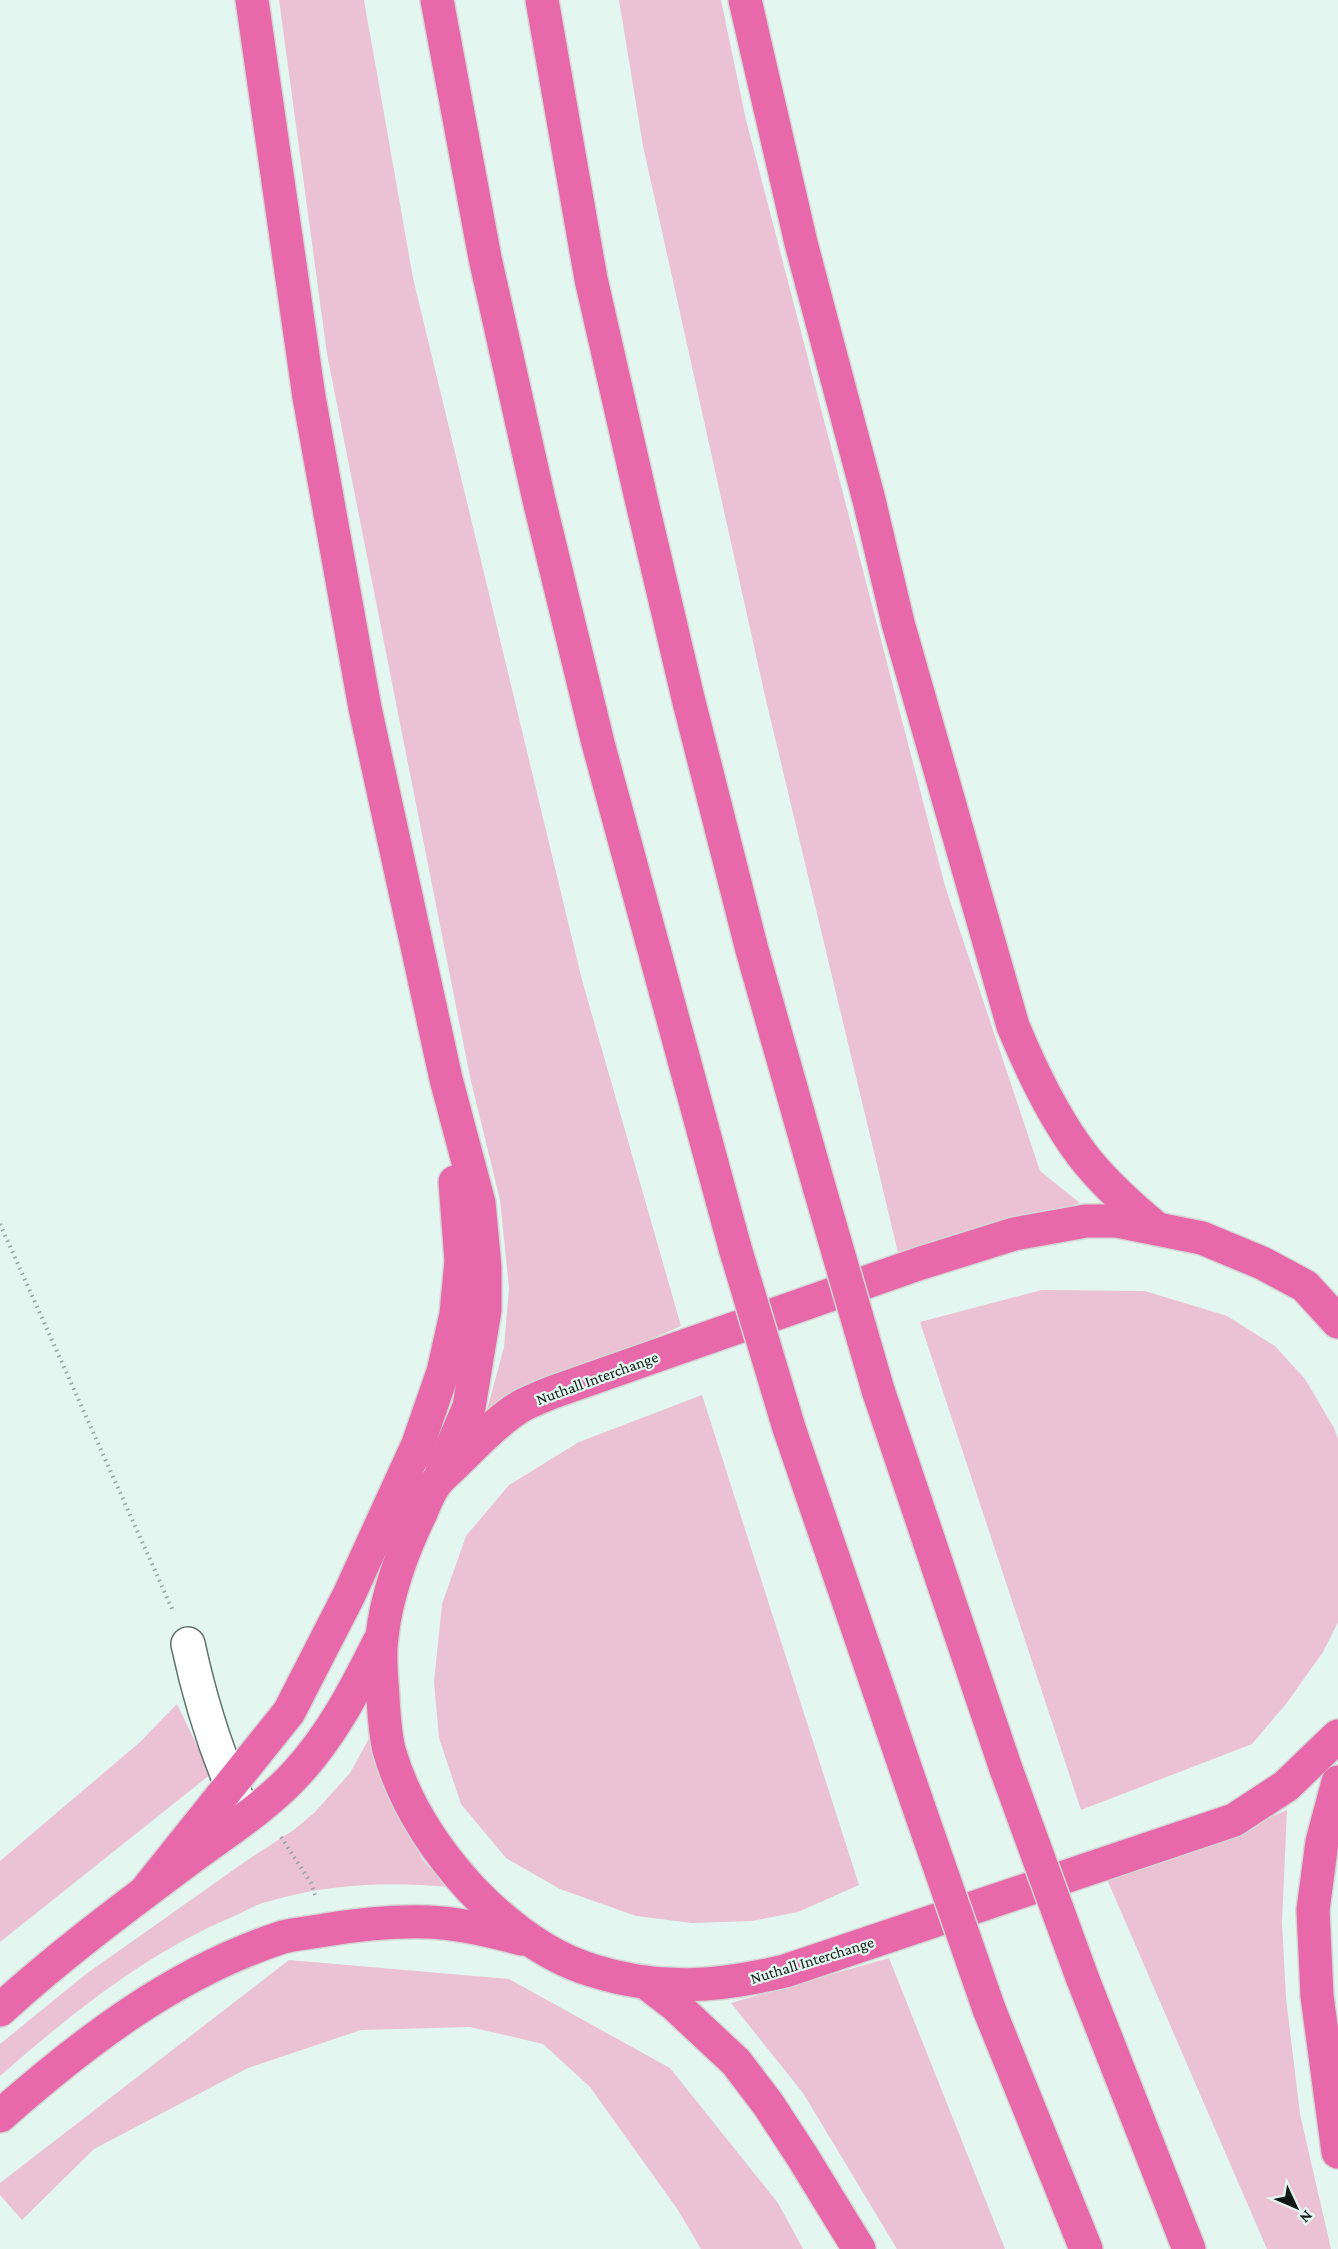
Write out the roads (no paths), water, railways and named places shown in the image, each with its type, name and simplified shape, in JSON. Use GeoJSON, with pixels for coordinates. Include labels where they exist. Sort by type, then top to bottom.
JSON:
{"type":"FeatureCollection","features":[{"type":"Feature","properties":{"kind":"highway"},"geometry":{"type":"LineString","coordinates":[[252,0],[309,397],[363,696],[446,1079],[479,1203],[485,1267],[485,1310],[469,1407],[436,1483]]}},
{"type":"Feature","properties":{"kind":"highway"},"geometry":{"type":"LineString","coordinates":[[437,0],[485,258],[539,500],[598,743],[735,1248],[789,1428],[989,2009],[1086,2249]]}},
{"type":"Feature","properties":{"kind":"highway"},"geometry":{"type":"LineString","coordinates":[[542,0],[591,279],[645,517],[752,950],[820,1190],[878,1390],[1006,1769],[1082,1977],[1189,2249]]}},
{"type":"Feature","properties":{"kind":"highway"},"geometry":{"type":"LineString","coordinates":[[745,0],[799,232],[869,500],[898,623],[1013,1026],[1030,1067],[1075,1145],[1126,1203],[1155,1227]]}},
{"type":"Feature","properties":{"kind":"highway"},"geometry":{"type":"LineString","coordinates":[[144,1893],[289,1712],[349,1595],[418,1443],[443,1372],[456,1314],[461,1261],[446,1079]]}},
{"type":"Feature","properties":{"kind":"highway","name":"Nuthall Interchange"},"geometry":{"type":"LineString","coordinates":[[1338,1322],[1305,1286],[1262,1263],[1202,1238],[1117,1221],[1086,1221],[1014,1234],[918,1264],[553,1392],[522,1406],[497,1424],[436,1483],[410,1534],[395,1578],[382,1638],[384,1714],[389,1748],[402,1786],[448,1864],[487,1906],[530,1941],[563,1959],[591,1970],[645,1982],[710,1985],[785,1971],[1234,1820],[1286,1786],[1338,1736]]}},
{"type":"Feature","properties":{"kind":"highway"},"geometry":{"type":"LineString","coordinates":[[1305,1286],[1338,1296]]}},
{"type":"Feature","properties":{"kind":"highway"},"geometry":{"type":"LineString","coordinates":[[0,2010],[36,1977],[253,1812],[295,1775],[341,1716],[382,1638]]}},
{"type":"Feature","properties":{"kind":"highway"},"geometry":{"type":"LineString","coordinates":[[1338,1782],[1323,1842],[1312,1910],[1317,1996],[1338,2152]]}},
{"type":"Feature","properties":{"kind":"highway"},"geometry":{"type":"LineString","coordinates":[[0,2116],[50,2072],[118,2020],[176,1985],[228,1958],[276,1940],[326,1929],[429,1922],[491,1931],[530,1941]]}},
{"type":"Feature","properties":{"kind":"highway"},"geometry":{"type":"LineString","coordinates":[[645,1982],[675,2005],[736,2062],[768,2104],[859,2249]]}},
{"type":"Feature","properties":{"kind":"lane"},"geometry":{"type":"LineString","coordinates":[[188,1644],[199,1696],[230,1784],[253,1812]]}}]}
